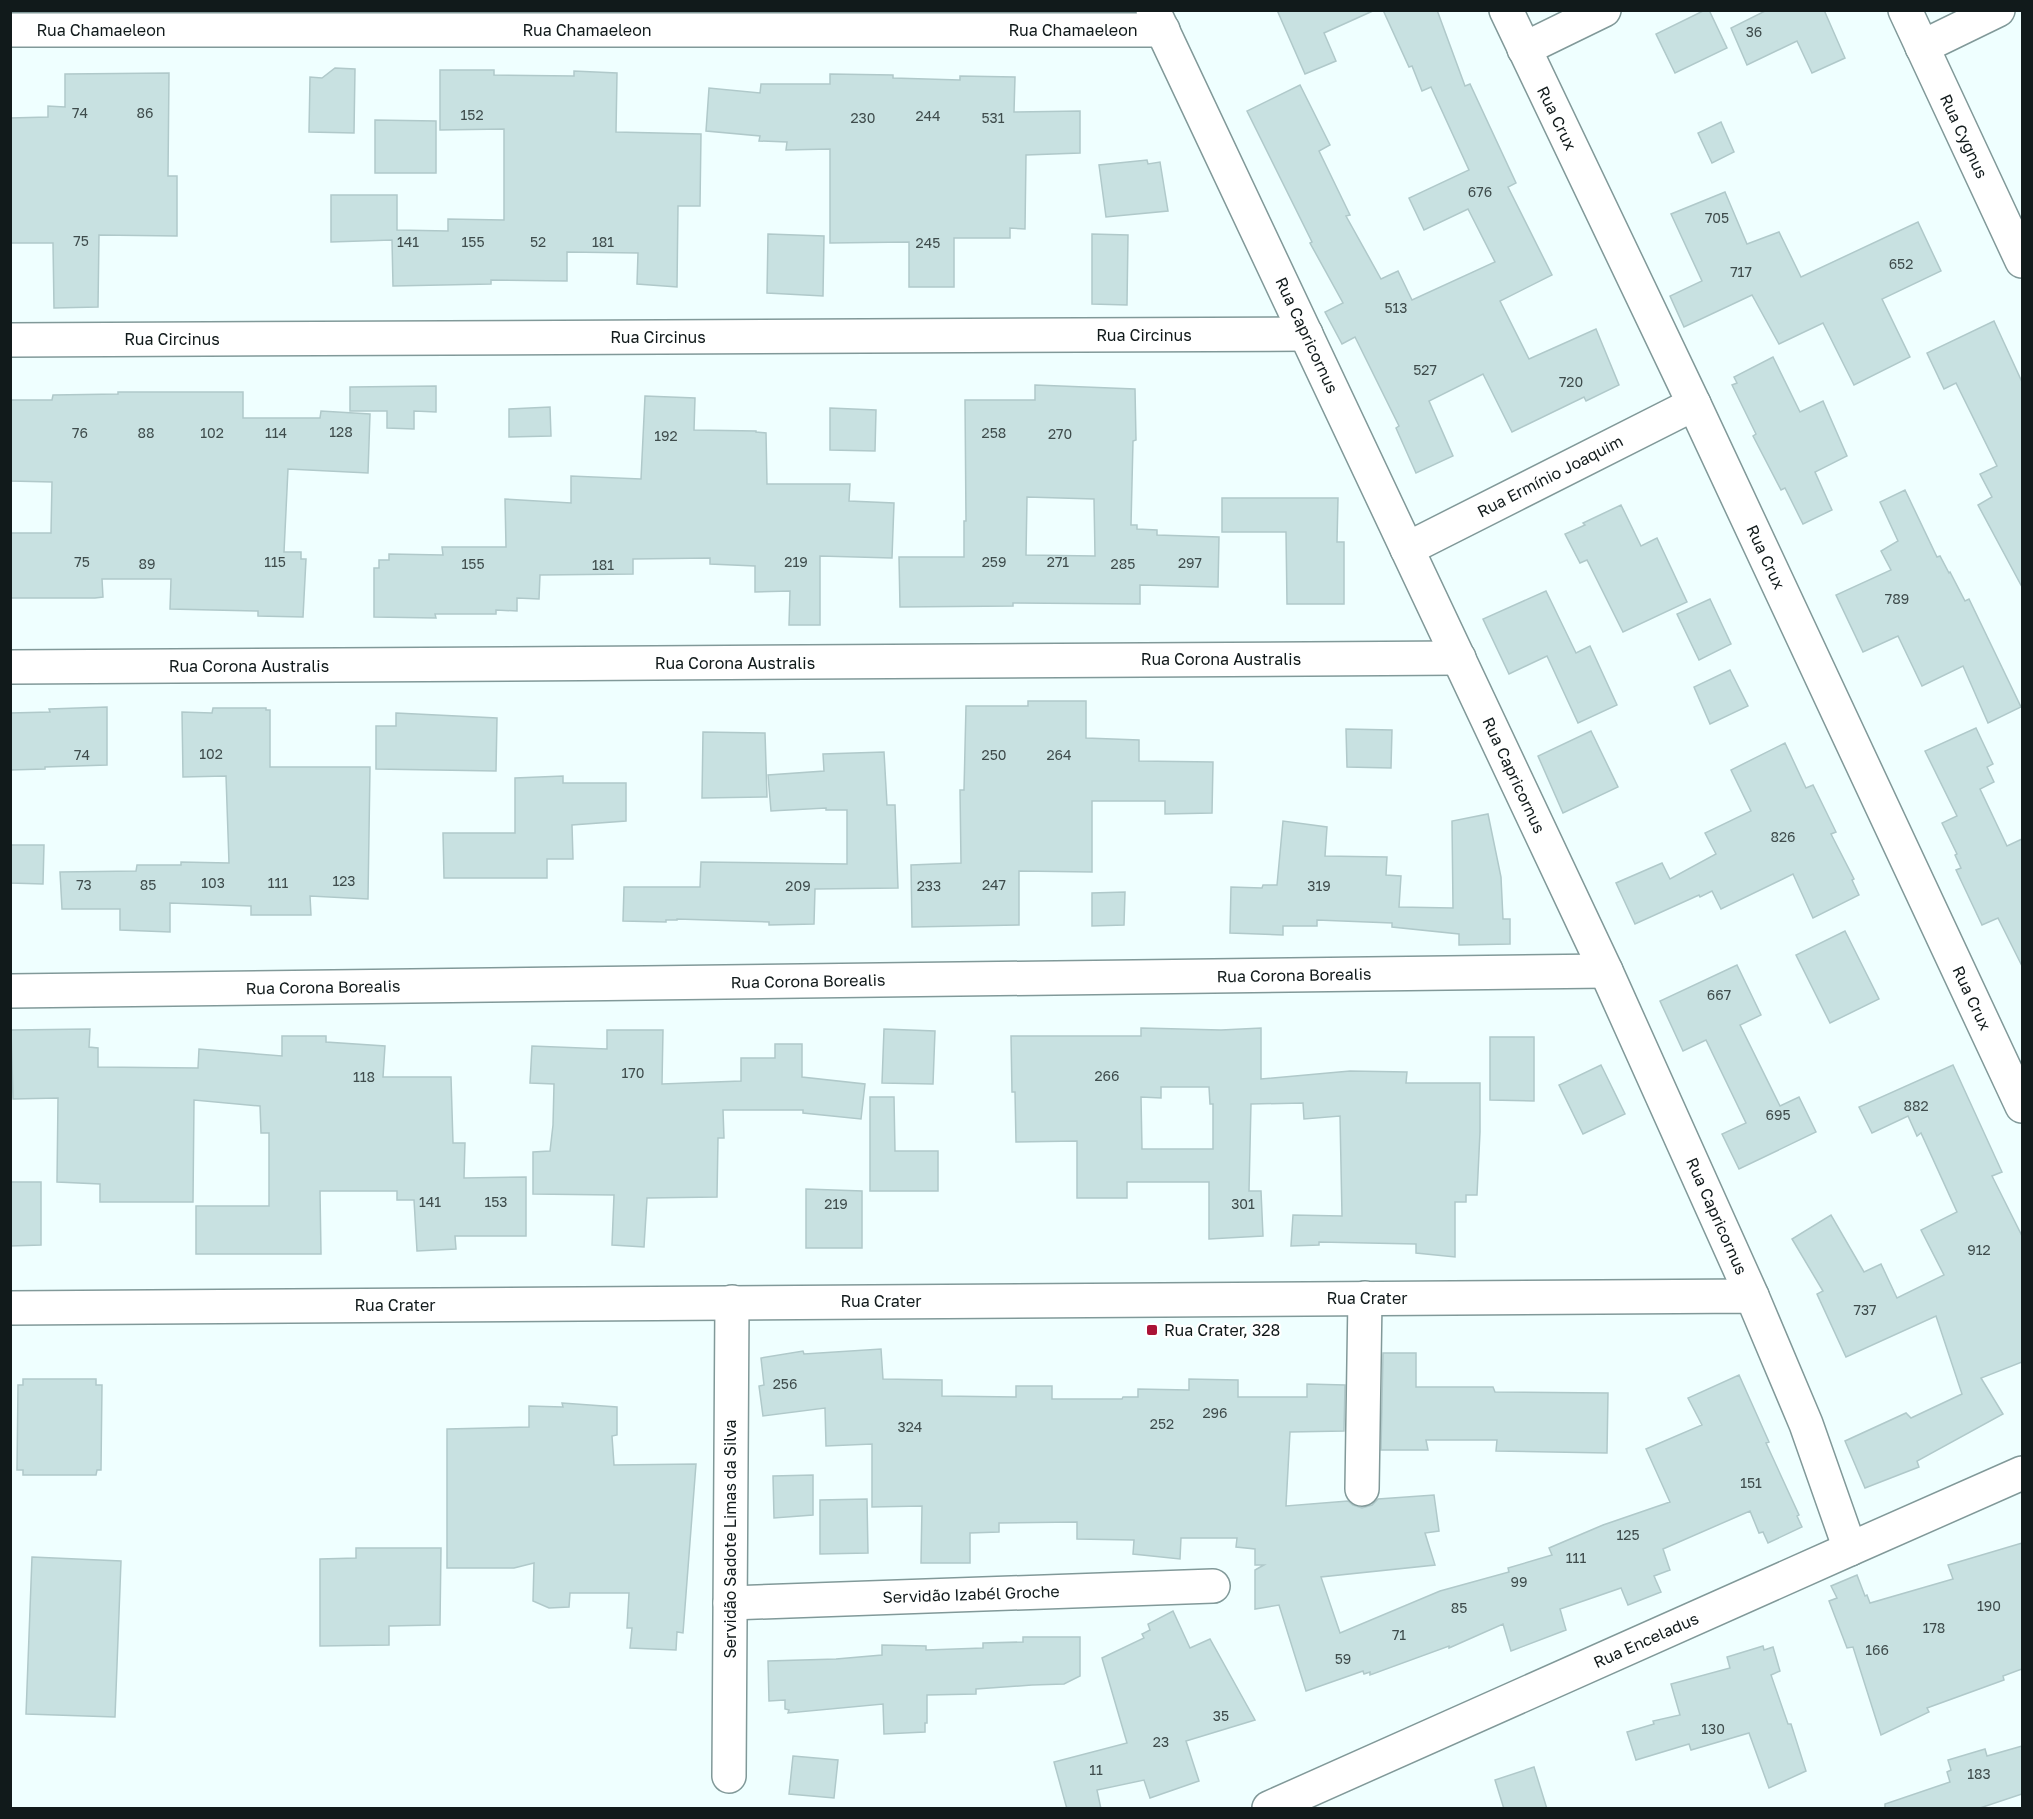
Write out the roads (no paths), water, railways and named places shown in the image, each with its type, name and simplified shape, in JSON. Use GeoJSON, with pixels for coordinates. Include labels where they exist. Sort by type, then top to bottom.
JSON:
{"type":"FeatureCollection","features":[{"type":"Feature","properties":{"kind":"street","name":"Rua Crux"},"geometry":{"type":"LineString","coordinates":[[1506,10],[1694,404],[2022,1106]]}},
{"type":"Feature","properties":{"kind":"street"},"geometry":{"type":"LineString","coordinates":[[1524,49],[1604,10]]}},
{"type":"Feature","properties":{"kind":"street","name":"Rua Cygnus"},"geometry":{"type":"LineString","coordinates":[[1905,10],[2022,261]]}},
{"type":"Feature","properties":{"kind":"street"},"geometry":{"type":"LineString","coordinates":[[1922,47],[1998,10]]}},
{"type":"Feature","properties":{"kind":"street","name":"Rua Chamaeleon"},"geometry":{"type":"LineString","coordinates":[[10,30],[1158,20]]}},
{"type":"Feature","properties":{"kind":"street","name":"Rua Capricornus"},"geometry":{"type":"LineString","coordinates":[[1158,20],[1606,971],[1752,1296],[1806,1424],[1850,1549]]}},
{"type":"Feature","properties":{"kind":"street","name":"Rua Circinus"},"geometry":{"type":"LineString","coordinates":[[10,340],[1306,334]]}},
{"type":"Feature","properties":{"kind":"street","name":"Rua Ermínio Joaquim"},"geometry":{"type":"LineString","coordinates":[[1407,549],[1694,404]]}},
{"type":"Feature","properties":{"kind":"street","name":"Rua Corona Australis"},"geometry":{"type":"LineString","coordinates":[[10,667],[1459,658]]}},
{"type":"Feature","properties":{"kind":"street","name":"Rua Corona Borealis"},"geometry":{"type":"LineString","coordinates":[[10,991],[1606,971]]}},
{"type":"Feature","properties":{"kind":"street","name":"Rua Crater"},"geometry":{"type":"LineString","coordinates":[[10,1308],[1752,1296]]}},
{"type":"Feature","properties":{"kind":"street"},"geometry":{"type":"LineString","coordinates":[[1362,1489],[1365,1298]]}},
{"type":"Feature","properties":{"kind":"street","name":"Servidão Sadote Limas da Silva"},"geometry":{"type":"LineString","coordinates":[[729,1776],[732,1302]]}},
{"type":"Feature","properties":{"kind":"street","name":"Rua Enceladus"},"geometry":{"type":"LineString","coordinates":[[1269,1809],[2022,1473]]}},
{"type":"Feature","properties":{"kind":"street","name":"Servidão Izabél Groche"},"geometry":{"type":"LineString","coordinates":[[730,1603],[1213,1586]]}},
{"type":"Feature","properties":{"kind":"place","name":"Rua Crater, 328"},"geometry":{"type":"Point","coordinates":[1152,1330]}}]}
